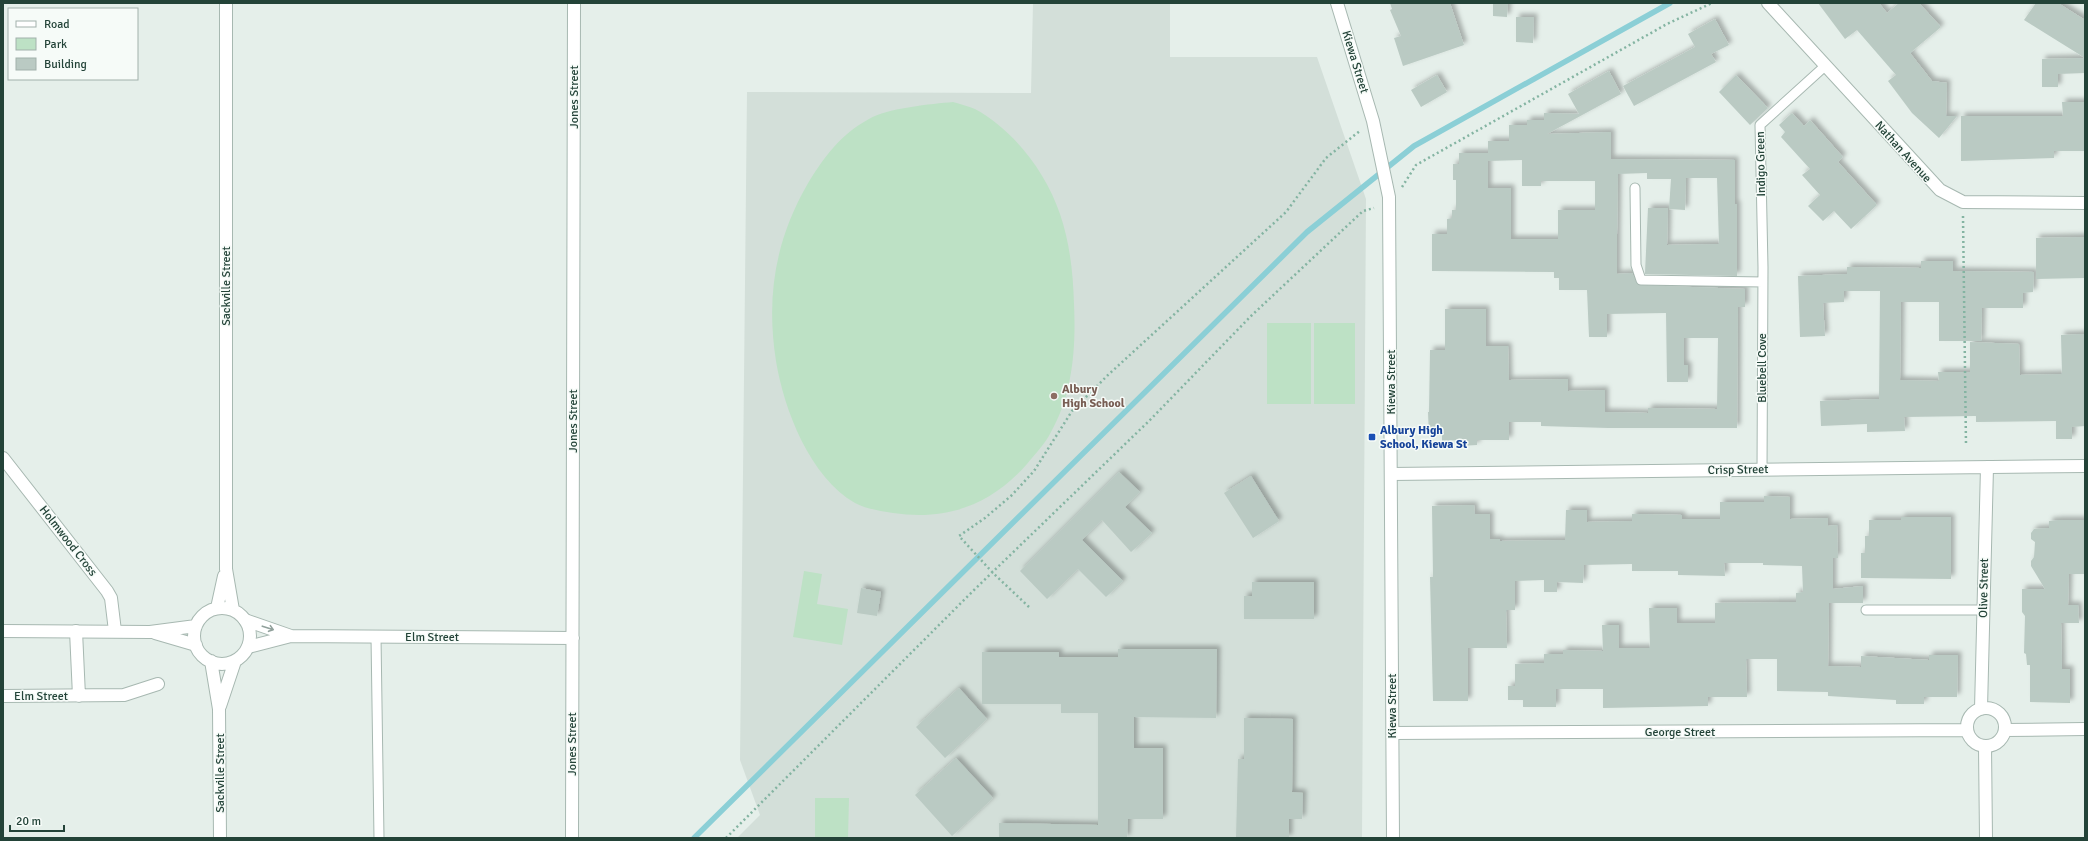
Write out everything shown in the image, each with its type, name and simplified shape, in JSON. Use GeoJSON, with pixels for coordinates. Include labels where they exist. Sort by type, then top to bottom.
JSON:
{"type":"FeatureCollection","features":[{"type":"Feature","properties":{"kind":"street","name":"Sackville Street"},"geometry":{"type":"LineString","coordinates":[[226,3],[226,569],[233,610]]}},
{"type":"Feature","properties":{"kind":"street","name":"Jones Street"},"geometry":{"type":"LineString","coordinates":[[572,838],[574,3]]}},
{"type":"Feature","properties":{"kind":"street","name":"Kiewa Street"},"geometry":{"type":"LineString","coordinates":[[1338,3],[1379,146],[1390,220],[1393,838]]}},
{"type":"Feature","properties":{"kind":"street","name":"Nathan Avenue"},"geometry":{"type":"LineString","coordinates":[[1768,3],[1930,182],[1940,190],[1963,202],[2085,203]]}},
{"type":"Feature","properties":{"kind":"street","name":"Holmwood Cross"},"geometry":{"type":"LineString","coordinates":[[3,458],[107,591],[111,598],[115,631]]}},
{"type":"Feature","properties":{"kind":"street","name":"Crisp Street"},"geometry":{"type":"LineString","coordinates":[[1391,474],[2085,466]]}},
{"type":"Feature","properties":{"kind":"street","name":"Olive Street"},"geometry":{"type":"LineString","coordinates":[[1981,709],[1987,467]]}},
{"type":"Feature","properties":{"kind":"street","name":"Sackville Street"},"geometry":{"type":"LineString","coordinates":[[217,608],[226,569]]}},
{"type":"Feature","properties":{"kind":"street"},"geometry":{"type":"LineString","coordinates":[[217,608],[233,610],[246,620],[250,638],[248,647],[242,655],[235,660],[219,663],[211,661],[202,655],[196,645],[194,636],[196,626],[206,613],[217,608]]}},
{"type":"Feature","properties":{"kind":"street","name":"Elm Street"},"geometry":{"type":"LineString","coordinates":[[246,620],[292,636]]}},
{"type":"Feature","properties":{"kind":"street"},"geometry":{"type":"LineString","coordinates":[[3,631],[150,632],[196,626]]}},
{"type":"Feature","properties":{"kind":"street","name":"Elm Street"},"geometry":{"type":"LineString","coordinates":[[76,631],[79,696]]}},
{"type":"Feature","properties":{"kind":"street"},"geometry":{"type":"LineString","coordinates":[[150,632],[196,645]]}},
{"type":"Feature","properties":{"kind":"street","name":"Elm Street"},"geometry":{"type":"LineString","coordinates":[[248,647],[292,636],[573,638]]}},
{"type":"Feature","properties":{"kind":"street","name":"Sackville Street"},"geometry":{"type":"LineString","coordinates":[[220,709],[235,660]]}},
{"type":"Feature","properties":{"kind":"street","name":"Sackville Street"},"geometry":{"type":"LineString","coordinates":[[211,661],[220,709],[220,838]]}},
{"type":"Feature","properties":{"kind":"street","name":"Elm Street"},"geometry":{"type":"LineString","coordinates":[[3,696],[124,695],[158,684]]}},
{"type":"Feature","properties":{"kind":"street"},"geometry":{"type":"LineString","coordinates":[[1988,708],[1999,713],[2005,724],[2005,730],[2001,740],[1991,746],[1975,743],[1971,740],[1967,730],[1967,724],[1972,714],[1981,709],[1988,708]]}},
{"type":"Feature","properties":{"kind":"street"},"geometry":{"type":"LineString","coordinates":[[2005,730],[2085,729]]}},
{"type":"Feature","properties":{"kind":"street","name":"George Street"},"geometry":{"type":"LineString","coordinates":[[1393,733],[1967,730]]}},
{"type":"Feature","properties":{"kind":"street"},"geometry":{"type":"LineString","coordinates":[[1985,746],[1986,838]]}},
{"type":"Feature","properties":{"kind":"lane","name":"Indigo Green"},"geometry":{"type":"LineString","coordinates":[[1763,266],[1760,125],[1826,66]]}},
{"type":"Feature","properties":{"kind":"lane"},"geometry":{"type":"LineString","coordinates":[[1635,188],[1636,266],[1642,280],[1763,282]]}},
{"type":"Feature","properties":{"kind":"lane","name":"Bluebell Cove"},"geometry":{"type":"LineString","coordinates":[[1762,470],[1763,266]]}},
{"type":"Feature","properties":{"kind":"lane"},"geometry":{"type":"LineString","coordinates":[[1866,610],[1984,610]]}},
{"type":"Feature","properties":{"kind":"lane"},"geometry":{"type":"LineString","coordinates":[[376,637],[379,838]]}},
{"type":"Feature","properties":{"kind":"path"},"geometry":{"type":"LineString","coordinates":[[1403,186],[1416,165],[1667,24],[1712,3]]}},
{"type":"Feature","properties":{"kind":"path"},"geometry":{"type":"LineString","coordinates":[[1029,607],[993,573],[958,536],[985,518],[1012,495],[1034,471],[1072,411],[1119,365],[1286,212],[1326,158],[1348,138],[1373,121]]}},
{"type":"Feature","properties":{"kind":"path"},"geometry":{"type":"LineString","coordinates":[[1963,202],[1966,445]]}},
{"type":"Feature","properties":{"kind":"path"},"geometry":{"type":"LineString","coordinates":[[726,838],[993,573],[1150,420],[1251,316],[1363,211],[1375,207]]}},
{"type":"Feature","properties":{"kind":"shaded area","name":"Albury High School"},"geometry":{"type":"Polygon","coordinates":[[[1033,3],[1170,3],[1170,57],[1317,57],[1366,199],[1362,838],[737,838],[760,815],[740,760],[747,92],[1031,93],[1033,3]]]}},
{"type":"Feature","properties":{"kind":"green space"},"geometry":{"type":"Polygon","coordinates":[[[953,102],[975,109],[1003,128],[1027,154],[1046,183],[1054,199],[1060,214],[1069,247],[1072,269],[1074,292],[1074,337],[1072,370],[1064,402],[1049,436],[1027,464],[998,490],[983,500],[950,512],[913,515],[874,510],[855,503],[839,491],[825,477],[812,460],[802,441],[785,400],[776,361],[772,314],[773,292],[780,248],[796,206],[807,185],[826,156],[841,139],[859,125],[877,115],[898,109],[953,102]]]}},
{"type":"Feature","properties":{"kind":"green space"},"geometry":{"type":"Polygon","coordinates":[[[1267,323],[1311,323],[1311,404],[1267,404],[1267,323]]]}},
{"type":"Feature","properties":{"kind":"green space"},"geometry":{"type":"Polygon","coordinates":[[[1314,323],[1355,323],[1355,404],[1314,404],[1314,323]]]}},
{"type":"Feature","properties":{"kind":"green space"},"geometry":{"type":"Polygon","coordinates":[[[804,571],[822,574],[817,604],[848,609],[842,645],[793,637],[804,571]]]}},
{"type":"Feature","properties":{"kind":"green space"},"geometry":{"type":"Polygon","coordinates":[[[815,798],[849,798],[848,838],[815,838],[815,798]]]}},
{"type":"Feature","properties":{"kind":"building"},"geometry":{"type":"Polygon","coordinates":[[[1390,3],[1450,3],[1464,45],[1403,66],[1394,38],[1401,36],[1390,10],[1392,9],[1390,3]]]}},
{"type":"Feature","properties":{"kind":"building"},"geometry":{"type":"Polygon","coordinates":[[[1493,3],[1508,3],[1507,17],[1493,16],[1493,3]]]}},
{"type":"Feature","properties":{"kind":"building"},"geometry":{"type":"Polygon","coordinates":[[[1818,3],[1879,3],[1887,13],[1899,3],[1919,3],[1941,27],[1910,53],[1932,81],[1947,83],[1946,116],[1957,116],[1939,138],[1912,113],[1888,81],[1896,75],[1857,30],[1845,39],[1818,3]]]}},
{"type":"Feature","properties":{"kind":"building"},"geometry":{"type":"Polygon","coordinates":[[[2036,3],[2058,3],[2085,20],[2085,58],[2024,20],[2036,3]]]}},
{"type":"Feature","properties":{"kind":"building"},"geometry":{"type":"Polygon","coordinates":[[[1516,17],[1534,17],[1533,43],[1516,42],[1516,17]]]}},
{"type":"Feature","properties":{"kind":"building"},"geometry":{"type":"Polygon","coordinates":[[[1715,19],[1729,45],[1711,54],[1716,62],[1634,106],[1623,86],[1695,47],[1688,34],[1715,19]]]}},
{"type":"Feature","properties":{"kind":"building"},"geometry":{"type":"Polygon","coordinates":[[[2085,58],[2085,73],[2058,74],[2058,87],[2042,87],[2042,59],[2085,58]]]}},
{"type":"Feature","properties":{"kind":"building"},"geometry":{"type":"Polygon","coordinates":[[[1609,71],[1621,94],[1547,134],[1611,132],[1611,159],[1735,160],[1735,204],[1737,204],[1737,276],[1645,274],[1648,208],[1668,208],[1667,245],[1719,244],[1717,178],[1686,178],[1685,210],[1669,209],[1671,179],[1647,179],[1647,173],[1618,174],[1617,274],[1632,273],[1638,285],[1745,289],[1745,307],[1738,307],[1737,428],[1608,428],[1541,426],[1541,422],[1509,422],[1509,440],[1477,440],[1477,445],[1459,446],[1458,440],[1442,441],[1442,435],[1429,436],[1428,412],[1430,350],[1445,350],[1445,309],[1486,309],[1486,346],[1508,346],[1509,380],[1568,379],[1568,391],[1605,390],[1605,412],[1648,413],[1648,408],[1717,409],[1718,338],[1684,338],[1684,365],[1688,365],[1688,382],[1667,382],[1666,313],[1607,314],[1607,337],[1589,337],[1587,290],[1559,290],[1559,278],[1554,278],[1554,272],[1432,271],[1432,234],[1447,234],[1447,219],[1452,218],[1452,210],[1456,210],[1456,180],[1453,180],[1453,164],[1459,164],[1459,153],[1488,153],[1488,141],[1509,141],[1509,125],[1527,125],[1527,120],[1544,120],[1544,113],[1579,114],[1568,94],[1609,71]],[[1522,160],[1488,161],[1488,188],[1511,188],[1511,239],[1558,239],[1558,210],[1595,210],[1595,181],[1541,181],[1541,186],[1522,186],[1522,160]]]}},
{"type":"Feature","properties":{"kind":"building"},"geometry":{"type":"Polygon","coordinates":[[[1437,75],[1447,92],[1421,107],[1411,90],[1437,75]]]}},
{"type":"Feature","properties":{"kind":"building"},"geometry":{"type":"Polygon","coordinates":[[[1736,75],[1768,108],[1750,125],[1719,92],[1736,75]]]}},
{"type":"Feature","properties":{"kind":"building"},"geometry":{"type":"Polygon","coordinates":[[[2062,102],[2085,102],[2085,151],[2054,151],[2054,158],[1961,161],[1961,116],[2063,116],[2062,102]]]}},
{"type":"Feature","properties":{"kind":"building"},"geometry":{"type":"Polygon","coordinates":[[[1792,113],[1804,126],[1810,120],[1843,157],[1838,162],[1877,205],[1851,229],[1834,211],[1823,221],[1808,206],[1820,195],[1802,175],[1810,169],[1781,137],[1785,132],[1779,125],[1792,113]]]}},
{"type":"Feature","properties":{"kind":"building"},"geometry":{"type":"Polygon","coordinates":[[[2085,237],[2085,278],[2036,279],[2036,238],[2085,237]]]}},
{"type":"Feature","properties":{"kind":"building"},"geometry":{"type":"Polygon","coordinates":[[[1921,261],[1953,261],[1953,271],[2034,272],[2033,292],[2023,293],[2023,308],[1982,308],[1981,341],[1939,341],[1939,302],[1901,302],[1900,380],[1939,381],[1938,372],[1970,372],[1970,342],[2019,344],[2020,375],[2062,374],[2061,335],[2085,334],[2085,426],[2072,427],[2072,439],[2056,439],[2056,421],[1976,422],[1976,416],[1904,417],[1905,431],[1867,432],[1867,424],[1821,426],[1820,401],[1879,399],[1880,291],[1844,291],[1844,302],[1823,303],[1825,336],[1800,337],[1798,276],[1847,274],[1847,267],[1921,268],[1921,261]]]}},
{"type":"Feature","properties":{"kind":"building"},"geometry":{"type":"Polygon","coordinates":[[[1119,472],[1140,492],[1125,507],[1152,533],[1131,552],[1102,520],[1082,540],[1123,581],[1106,597],[1078,569],[1047,599],[1020,571],[1119,472]]]}},
{"type":"Feature","properties":{"kind":"building"},"geometry":{"type":"Polygon","coordinates":[[[1251,476],[1279,521],[1253,538],[1224,493],[1251,476]]]}},
{"type":"Feature","properties":{"kind":"building"},"geometry":{"type":"Polygon","coordinates":[[[1764,496],[1790,497],[1790,519],[1828,518],[1828,526],[1837,525],[1838,558],[1833,558],[1833,589],[1863,586],[1863,603],[1829,603],[1828,666],[1861,667],[1861,656],[1929,660],[1929,655],[1958,655],[1957,697],[1924,697],[1924,704],[1896,704],[1896,700],[1828,696],[1828,692],[1777,691],[1777,659],[1746,659],[1747,697],[1708,697],[1708,706],[1603,708],[1603,689],[1556,689],[1556,707],[1523,707],[1523,700],[1508,700],[1508,686],[1515,686],[1515,664],[1544,663],[1544,654],[1563,654],[1563,650],[1603,651],[1602,625],[1619,625],[1619,648],[1650,648],[1649,608],[1677,608],[1677,623],[1715,623],[1715,603],[1796,602],[1796,593],[1803,592],[1802,566],[1763,565],[1763,563],[1724,563],[1725,576],[1678,575],[1678,571],[1632,571],[1632,564],[1584,565],[1583,583],[1557,582],[1557,592],[1544,592],[1544,580],[1515,581],[1515,610],[1506,610],[1507,648],[1468,648],[1468,701],[1433,701],[1430,577],[1433,577],[1432,506],[1474,505],[1475,514],[1490,514],[1490,539],[1500,539],[1500,541],[1565,540],[1566,510],[1587,510],[1587,522],[1632,521],[1632,514],[1682,515],[1682,519],[1720,519],[1720,502],[1764,502],[1764,496]]]}},
{"type":"Feature","properties":{"kind":"building"},"geometry":{"type":"Polygon","coordinates":[[[1901,517],[1951,517],[1951,579],[1861,578],[1861,553],[1865,553],[1865,536],[1869,536],[1869,520],[1901,520],[1901,517]]]}},
{"type":"Feature","properties":{"kind":"building"},"geometry":{"type":"Polygon","coordinates":[[[2085,520],[2085,574],[2069,574],[2068,605],[2078,605],[2079,623],[2061,623],[2062,669],[2070,669],[2070,703],[2030,702],[2030,665],[2027,665],[2026,654],[2024,653],[2025,616],[2022,612],[2022,589],[2045,589],[2031,566],[2031,561],[2034,557],[2035,542],[2031,539],[2031,533],[2034,529],[2049,528],[2049,521],[2085,520]]]}},
{"type":"Feature","properties":{"kind":"building"},"geometry":{"type":"Polygon","coordinates":[[[1252,582],[1314,582],[1314,619],[1244,619],[1244,596],[1252,596],[1252,582]]]}},
{"type":"Feature","properties":{"kind":"building"},"geometry":{"type":"Polygon","coordinates":[[[861,588],[881,592],[877,616],[857,613],[861,588]]]}},
{"type":"Feature","properties":{"kind":"building"},"geometry":{"type":"Polygon","coordinates":[[[1118,649],[1217,649],[1216,718],[1134,717],[1134,748],[1163,748],[1163,819],[1128,819],[1127,838],[999,838],[999,823],[1098,825],[1098,713],[1061,713],[1061,704],[982,704],[982,652],[1059,652],[1059,657],[1118,657],[1118,649]]]}},
{"type":"Feature","properties":{"kind":"building"},"geometry":{"type":"Polygon","coordinates":[[[959,688],[987,719],[945,758],[916,727],[959,688]]]}},
{"type":"Feature","properties":{"kind":"building"},"geometry":{"type":"Polygon","coordinates":[[[1244,718],[1293,719],[1292,792],[1303,793],[1302,819],[1289,819],[1289,838],[1236,838],[1238,759],[1244,759],[1244,718]]]}},
{"type":"Feature","properties":{"kind":"building"},"geometry":{"type":"Polygon","coordinates":[[[956,758],[993,798],[952,836],[915,795],[956,758]]]}},
{"type":"Feature","properties":{"kind":"waterway"},"geometry":{"type":"LineString","coordinates":[[694,838],[1307,232],[1414,146],[1670,3]]}},
{"type":"Feature","properties":{"kind":"place","name":"Albury High School"},"geometry":{"type":"Point","coordinates":[1054,396]}},
{"type":"Feature","properties":{"kind":"place","name":"Albury High School, Kiewa St"},"geometry":{"type":"Point","coordinates":[1372,437]}}]}
